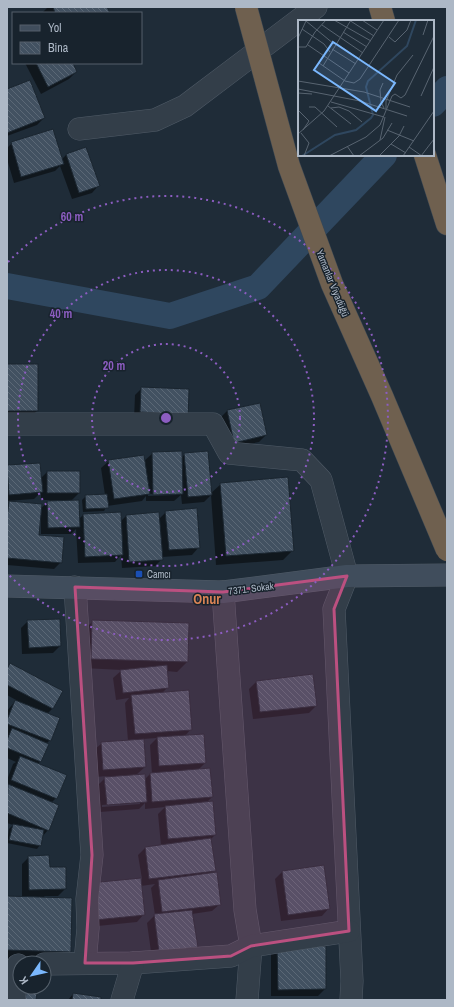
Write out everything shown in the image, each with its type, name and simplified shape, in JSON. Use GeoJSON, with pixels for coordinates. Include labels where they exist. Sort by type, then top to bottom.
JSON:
{"type":"FeatureCollection","features":[{"type":"Feature","properties":{"kind":"highway","name":"Yamanlar Viyadüğü"},"geometry":{"type":"LineString","coordinates":[[246,7],[290,166],[332,284],[382,396],[447,550]]}},
{"type":"Feature","properties":{"kind":"highway"},"geometry":{"type":"LineString","coordinates":[[380,7],[384,20]]}},
{"type":"Feature","properties":{"kind":"highway"},"geometry":{"type":"LineString","coordinates":[[425,156],[447,224]]}},
{"type":"Feature","properties":{"kind":"street"},"geometry":{"type":"LineString","coordinates":[[299,20],[316,7]]}},
{"type":"Feature","properties":{"kind":"street"},"geometry":{"type":"LineString","coordinates":[[79,130],[154,120],[185,106],[298,21]]}},
{"type":"Feature","properties":{"kind":"street"},"geometry":{"type":"LineString","coordinates":[[7,424],[213,424],[229,453],[302,460],[321,480],[347,576],[334,609],[352,981],[351,1000]]}},
{"type":"Feature","properties":{"kind":"street","name":"7371. Sokak"},"geometry":{"type":"LineString","coordinates":[[7,586],[223,592],[347,576],[447,575]]}},
{"type":"Feature","properties":{"kind":"street"},"geometry":{"type":"LineString","coordinates":[[75,587],[92,855],[87,899],[88,928],[85,963]]}},
{"type":"Feature","properties":{"kind":"street"},"geometry":{"type":"LineString","coordinates":[[223,592],[245,910],[251,946],[247,1000]]}},
{"type":"Feature","properties":{"kind":"street"},"geometry":{"type":"LineString","coordinates":[[52,964],[132,963],[231,956],[251,946],[349,931]]}},
{"type":"Feature","properties":{"kind":"street"},"geometry":{"type":"LineString","coordinates":[[122,1000],[132,963]]}},
{"type":"Feature","properties":{"kind":"highlighted area"},"geometry":{"type":"Polygon","coordinates":[[[347,576],[334,609],[349,931],[251,946],[231,956],[133,963],[85,963],[92,855],[75,587],[223,592],[347,576]]]}},
{"type":"Feature","properties":{"kind":"building"},"geometry":{"type":"Polygon","coordinates":[[[53,7],[107,7],[110,12],[55,12],[53,7]]]}},
{"type":"Feature","properties":{"kind":"building"},"geometry":{"type":"Polygon","coordinates":[[[36,64],[73,64],[77,72],[48,87],[36,64]]]}},
{"type":"Feature","properties":{"kind":"building"},"geometry":{"type":"Polygon","coordinates":[[[30,80],[45,118],[7,133],[7,89],[30,80]]]}},
{"type":"Feature","properties":{"kind":"building"},"geometry":{"type":"Polygon","coordinates":[[[53,129],[64,164],[21,177],[11,142],[53,129]]]}},
{"type":"Feature","properties":{"kind":"building"},"geometry":{"type":"Polygon","coordinates":[[[86,147],[100,186],[79,193],[66,154],[86,147]]]}},
{"type":"Feature","properties":{"kind":"building"},"geometry":{"type":"Polygon","coordinates":[[[7,364],[38,364],[38,411],[7,411],[7,364]]]}},
{"type":"Feature","properties":{"kind":"building"},"geometry":{"type":"Polygon","coordinates":[[[141,387],[189,389],[188,423],[159,413],[140,412],[141,387]]]}},
{"type":"Feature","properties":{"kind":"building"},"geometry":{"type":"Polygon","coordinates":[[[260,403],[267,435],[234,443],[227,410],[260,403]]]}},
{"type":"Feature","properties":{"kind":"building"},"geometry":{"type":"Polygon","coordinates":[[[182,451],[183,494],[153,495],[152,452],[182,451]]]}},
{"type":"Feature","properties":{"kind":"building"},"geometry":{"type":"Polygon","coordinates":[[[208,451],[212,495],[188,497],[184,453],[208,451]]]}},
{"type":"Feature","properties":{"kind":"building"},"geometry":{"type":"Polygon","coordinates":[[[144,455],[150,494],[114,499],[108,460],[144,455]]]}},
{"type":"Feature","properties":{"kind":"building"},"geometry":{"type":"Polygon","coordinates":[[[40,463],[43,492],[9,495],[7,465],[40,463]]]}},
{"type":"Feature","properties":{"kind":"building"},"geometry":{"type":"Polygon","coordinates":[[[47,471],[80,471],[80,493],[47,493],[47,471]]]}},
{"type":"Feature","properties":{"kind":"building"},"geometry":{"type":"Polygon","coordinates":[[[288,477],[294,551],[226,556],[220,483],[288,477]]]}},
{"type":"Feature","properties":{"kind":"building"},"geometry":{"type":"Polygon","coordinates":[[[107,494],[109,508],[86,509],[85,495],[107,494]]]}},
{"type":"Feature","properties":{"kind":"building"},"geometry":{"type":"Polygon","coordinates":[[[79,500],[80,527],[48,528],[47,501],[79,500]]]}},
{"type":"Feature","properties":{"kind":"building"},"geometry":{"type":"Polygon","coordinates":[[[9,501],[42,504],[39,535],[64,537],[62,563],[7,558],[7,519],[9,501]]]}},
{"type":"Feature","properties":{"kind":"building"},"geometry":{"type":"Polygon","coordinates":[[[197,508],[200,548],[169,550],[165,511],[197,508]]]}},
{"type":"Feature","properties":{"kind":"building"},"geometry":{"type":"Polygon","coordinates":[[[121,512],[123,555],[85,557],[83,514],[121,512]]]}},
{"type":"Feature","properties":{"kind":"building"},"geometry":{"type":"Polygon","coordinates":[[[159,512],[163,560],[129,562],[126,515],[159,512]]]}},
{"type":"Feature","properties":{"kind":"building"},"geometry":{"type":"Polygon","coordinates":[[[60,619],[61,646],[29,648],[27,620],[60,619]]]}},
{"type":"Feature","properties":{"kind":"building"},"geometry":{"type":"Polygon","coordinates":[[[92,620],[189,623],[188,662],[91,659],[92,620]]]}},
{"type":"Feature","properties":{"kind":"building"},"geometry":{"type":"Polygon","coordinates":[[[10,663],[63,691],[53,709],[7,685],[7,669],[10,663]]]}},
{"type":"Feature","properties":{"kind":"building"},"geometry":{"type":"Polygon","coordinates":[[[167,665],[169,688],[123,693],[120,670],[167,665]]]}},
{"type":"Feature","properties":{"kind":"building"},"geometry":{"type":"Polygon","coordinates":[[[313,674],[317,706],[260,712],[256,681],[313,674]]]}},
{"type":"Feature","properties":{"kind":"building"},"geometry":{"type":"Polygon","coordinates":[[[189,690],[192,730],[135,734],[131,695],[189,690]]]}},
{"type":"Feature","properties":{"kind":"building"},"geometry":{"type":"Polygon","coordinates":[[[15,700],[60,718],[51,741],[7,724],[7,720],[15,700]]]}},
{"type":"Feature","properties":{"kind":"building"},"geometry":{"type":"Polygon","coordinates":[[[12,728],[49,744],[41,762],[7,748],[7,740],[12,728]]]}},
{"type":"Feature","properties":{"kind":"building"},"geometry":{"type":"Polygon","coordinates":[[[204,734],[206,763],[159,766],[157,737],[204,734]]]}},
{"type":"Feature","properties":{"kind":"building"},"geometry":{"type":"Polygon","coordinates":[[[144,739],[146,767],[103,770],[101,742],[144,739]]]}},
{"type":"Feature","properties":{"kind":"building"},"geometry":{"type":"Polygon","coordinates":[[[20,756],[67,775],[57,799],[11,780],[20,756]]]}},
{"type":"Feature","properties":{"kind":"building"},"geometry":{"type":"Polygon","coordinates":[[[210,768],[213,797],[152,802],[150,773],[210,768]]]}},
{"type":"Feature","properties":{"kind":"building"},"geometry":{"type":"Polygon","coordinates":[[[145,774],[147,802],[107,805],[104,777],[145,774]]]}},
{"type":"Feature","properties":{"kind":"building"},"geometry":{"type":"Polygon","coordinates":[[[8,784],[59,805],[49,831],[7,813],[8,784]]]}},
{"type":"Feature","properties":{"kind":"building"},"geometry":{"type":"Polygon","coordinates":[[[213,801],[216,835],[168,839],[165,806],[213,801]]]}},
{"type":"Feature","properties":{"kind":"building"},"geometry":{"type":"Polygon","coordinates":[[[13,824],[44,830],[41,846],[9,840],[13,824]]]}},
{"type":"Feature","properties":{"kind":"building"},"geometry":{"type":"Polygon","coordinates":[[[211,838],[216,871],[149,879],[145,847],[211,838]]]}},
{"type":"Feature","properties":{"kind":"building"},"geometry":{"type":"Polygon","coordinates":[[[49,855],[50,867],[66,867],[66,889],[29,890],[28,856],[49,855]]]}},
{"type":"Feature","properties":{"kind":"building"},"geometry":{"type":"Polygon","coordinates":[[[324,865],[330,909],[288,915],[282,871],[324,865]]]}},
{"type":"Feature","properties":{"kind":"building"},"geometry":{"type":"Polygon","coordinates":[[[217,872],[221,905],[162,912],[158,880],[217,872]]]}},
{"type":"Feature","properties":{"kind":"building"},"geometry":{"type":"Polygon","coordinates":[[[141,878],[145,915],[95,920],[90,883],[141,878]]]}},
{"type":"Feature","properties":{"kind":"building"},"geometry":{"type":"Polygon","coordinates":[[[7,896],[72,898],[71,952],[7,950],[7,896]]]}},
{"type":"Feature","properties":{"kind":"building"},"geometry":{"type":"Polygon","coordinates":[[[192,910],[198,947],[159,952],[154,914],[192,910]]]}},
{"type":"Feature","properties":{"kind":"building"},"geometry":{"type":"Polygon","coordinates":[[[277,946],[326,946],[326,989],[278,990],[277,946]]]}},
{"type":"Feature","properties":{"kind":"building"},"geometry":{"type":"Polygon","coordinates":[[[73,993],[101,997],[101,1000],[72,1000],[73,993]]]}},
{"type":"Feature","properties":{"kind":"building"},"geometry":{"type":"Polygon","coordinates":[[[26,995],[37,995],[36,1000],[25,1000],[26,995]]]}},
{"type":"Feature","properties":{"kind":"waterway"},"geometry":{"type":"LineString","coordinates":[[434,103],[447,89]]}},
{"type":"Feature","properties":{"kind":"waterway"},"geometry":{"type":"LineString","coordinates":[[7,286],[170,316],[258,287],[383,156]]}},
{"type":"Feature","properties":{"kind":"place","name":"Camcı"},"geometry":{"type":"Point","coordinates":[139,574]}},
{"type":"Feature","properties":{"kind":"district","name":"Onur"},"geometry":{"type":"Point","coordinates":[207,599]}}]}
